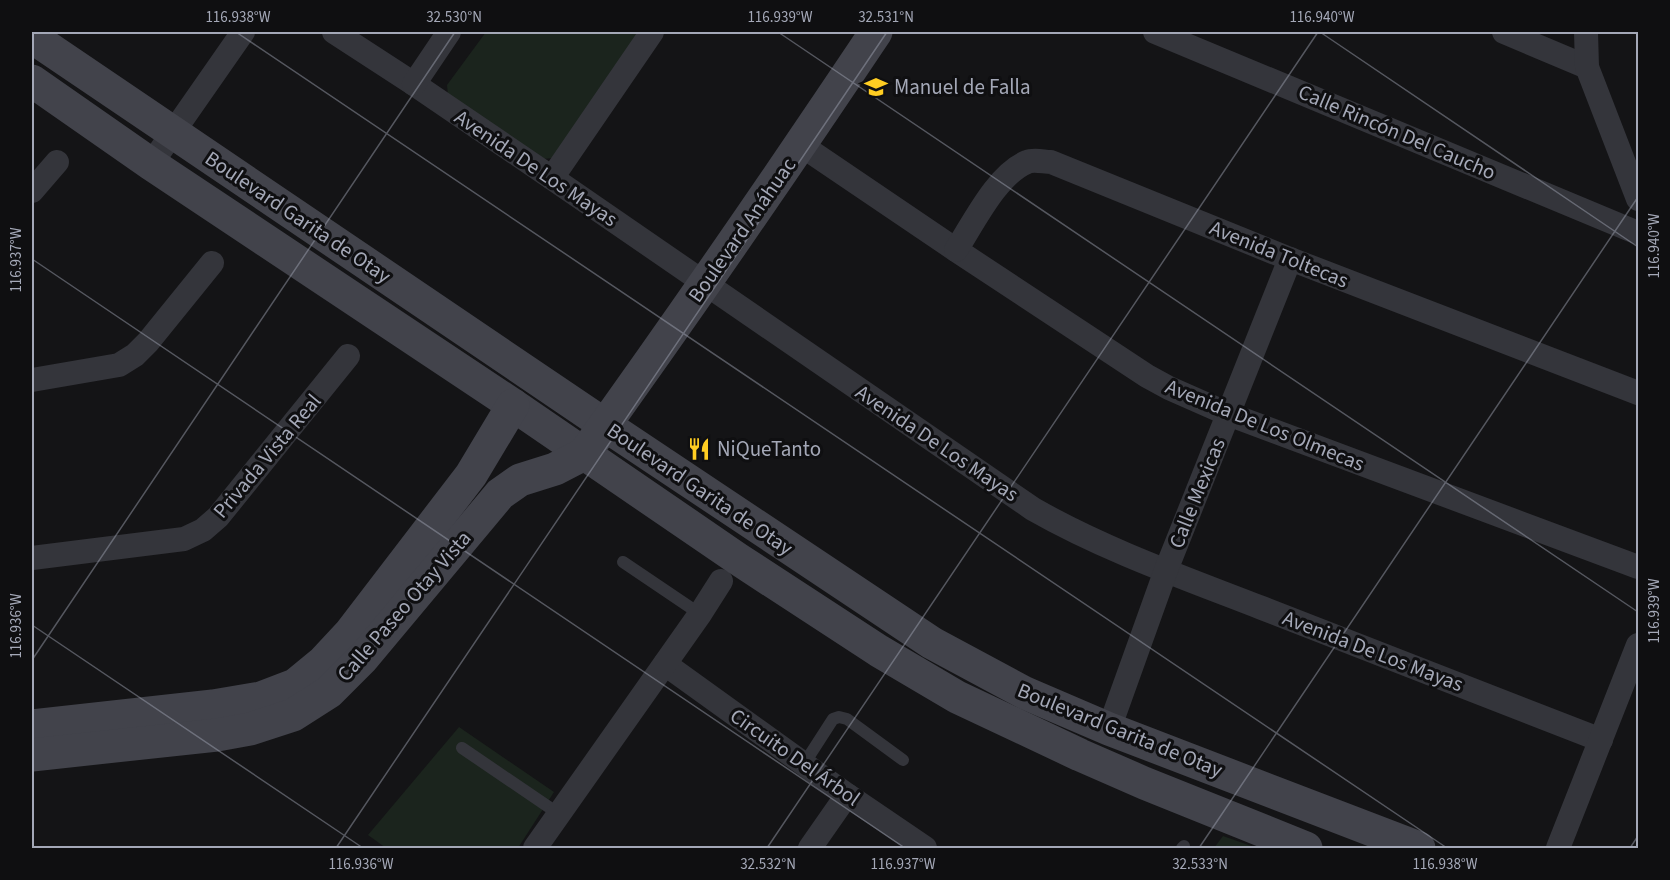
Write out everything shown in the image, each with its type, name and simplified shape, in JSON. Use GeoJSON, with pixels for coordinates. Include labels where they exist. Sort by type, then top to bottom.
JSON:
{"type":"FeatureCollection","features":[{"type":"Feature","properties":{"kind":"main road","name":"Boulevard Anáhuac"},"geometry":{"type":"LineString","coordinates":[[584,454],[705,284],[876,32]]}},
{"type":"Feature","properties":{"kind":"main road","name":"Boulevard Garita de Otay"},"geometry":{"type":"LineString","coordinates":[[32,37],[605,425],[932,643],[1025,693],[1109,729],[1419,849]]}},
{"type":"Feature","properties":{"kind":"main road","name":"Boulevard Garita de Otay"},"geometry":{"type":"LineString","coordinates":[[32,81],[151,164],[879,651],[957,697],[1144,783],[1306,849]]}},
{"type":"Feature","properties":{"kind":"main road","name":"Calle Paseo Otay Vista"},"geometry":{"type":"LineString","coordinates":[[32,755],[215,721],[261,698],[295,685],[323,662],[350,633],[471,475],[513,405]]}},
{"type":"Feature","properties":{"kind":"main road","name":"Calle Paseo Otay Vista"},"geometry":{"type":"LineString","coordinates":[[32,726],[215,721],[249,729],[293,715],[329,692],[363,658],[500,494],[520,480],[555,469],[584,454]]}},
{"type":"Feature","properties":{"kind":"main road"},"geometry":{"type":"LineString","coordinates":[[471,475],[500,494]]}},
{"type":"Feature","properties":{"kind":"street"},"geometry":{"type":"LineString","coordinates":[[151,164],[243,32]]}},
{"type":"Feature","properties":{"kind":"street","name":"Avenida De Los Mayas"},"geometry":{"type":"LineString","coordinates":[[334,32],[552,178],[1033,509],[1078,534],[1166,570],[1601,740]]}},
{"type":"Feature","properties":{"kind":"street"},"geometry":{"type":"LineString","coordinates":[[414,84],[449,32]]}},
{"type":"Feature","properties":{"kind":"street"},"geometry":{"type":"LineString","coordinates":[[552,178],[652,32]]}},
{"type":"Feature","properties":{"kind":"street","name":"Calle Rincón Del Caucho"},"geometry":{"type":"LineString","coordinates":[[1155,32],[1638,233]]}},
{"type":"Feature","properties":{"kind":"street"},"geometry":{"type":"LineString","coordinates":[[1504,32],[1587,67]]}},
{"type":"Feature","properties":{"kind":"street"},"geometry":{"type":"LineString","coordinates":[[1586,32],[1587,67],[1638,199]]}},
{"type":"Feature","properties":{"kind":"street","name":"Avenida De Los Olmecas"},"geometry":{"type":"LineString","coordinates":[[801,145],[956,250],[1147,376],[1169,388],[1228,414],[1638,567]]}},
{"type":"Feature","properties":{"kind":"street","name":"Avenida Toltecas"},"geometry":{"type":"LineString","coordinates":[[956,250],[995,189],[1011,171],[1029,161],[1051,162],[1290,259],[1638,393]]}},
{"type":"Feature","properties":{"kind":"street"},"geometry":{"type":"LineString","coordinates":[[32,191],[57,162]]}},
{"type":"Feature","properties":{"kind":"street","name":"Calle Mexicas"},"geometry":{"type":"LineString","coordinates":[[1109,729],[1166,570],[1290,259]]}},
{"type":"Feature","properties":{"kind":"street"},"geometry":{"type":"LineString","coordinates":[[32,380],[119,365],[135,355],[212,262]]}},
{"type":"Feature","properties":{"kind":"street","name":"Privada Vista Real"},"geometry":{"type":"LineString","coordinates":[[32,558],[183,539],[203,530],[218,517],[348,356]]}},
{"type":"Feature","properties":{"kind":"street"},"geometry":{"type":"LineString","coordinates":[[536,849],[721,581]]}},
{"type":"Feature","properties":{"kind":"street"},"geometry":{"type":"LineString","coordinates":[[1558,849],[1638,645]]}},
{"type":"Feature","properties":{"kind":"street","name":"Circuito Del Árbol"},"geometry":{"type":"LineString","coordinates":[[665,664],[925,849]]}},
{"type":"Feature","properties":{"kind":"street"},"geometry":{"type":"LineString","coordinates":[[810,849],[847,795]]}},
{"type":"Feature","properties":{"kind":"lane"},"geometry":{"type":"LineString","coordinates":[[623,562],[700,614]]}},
{"type":"Feature","properties":{"kind":"lane"},"geometry":{"type":"LineString","coordinates":[[804,764],[833,719],[839,717],[903,760]]}},
{"type":"Feature","properties":{"kind":"lane"},"geometry":{"type":"LineString","coordinates":[[462,748],[559,814]]}},
{"type":"Feature","properties":{"kind":"shaded area"},"geometry":{"type":"Polygon","coordinates":[[[486,32],[640,32],[553,158],[542,159],[448,95],[447,85],[486,32]]]}},
{"type":"Feature","properties":{"kind":"shaded area"},"geometry":{"type":"Polygon","coordinates":[[[459,727],[554,792],[518,848],[386,848],[368,835],[459,727]]]}},
{"type":"Feature","properties":{"kind":"shaded area"},"geometry":{"type":"Polygon","coordinates":[[[1223,836],[1257,848],[1214,848],[1223,836]]]}},
{"type":"Feature","properties":{"kind":"place","name":"Manuel de Falla"},"geometry":{"type":"Point","coordinates":[876,87]}},
{"type":"Feature","properties":{"kind":"place","name":"NiQueTanto"},"geometry":{"type":"Point","coordinates":[699,449]}}]}
